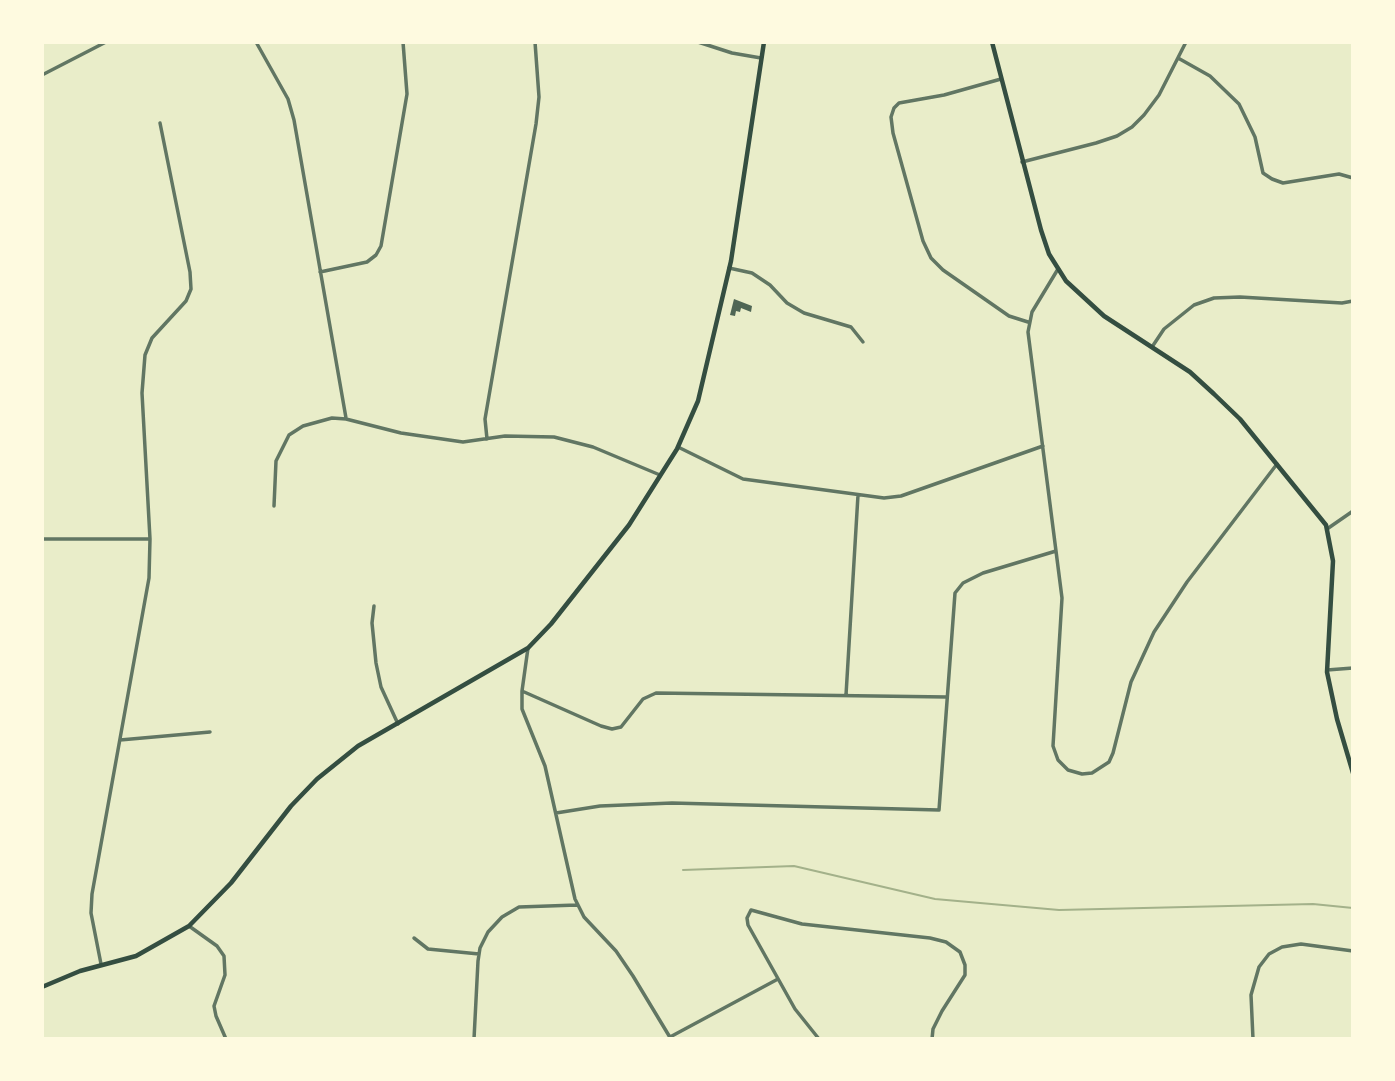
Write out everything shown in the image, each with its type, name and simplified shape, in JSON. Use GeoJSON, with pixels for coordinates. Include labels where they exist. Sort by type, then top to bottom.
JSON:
{"type":"FeatureCollection","features":[{"type":"Feature","properties":{"kind":"main road"},"geometry":{"type":"LineString","coordinates":[[42,987],[101,964],[136,957],[189,926],[231,883],[291,806],[317,779],[358,746],[528,648],[551,624],[629,525],[662,476],[698,401],[729,268],[764,42]]}},
{"type":"Feature","properties":{"kind":"main road"},"geometry":{"type":"LineString","coordinates":[[992,42],[1041,230],[1049,254],[1066,281],[1092,307],[1190,372],[1214,394],[1240,419],[1327,529],[1333,561],[1327,670],[1337,719],[1353,773]]}},
{"type":"Feature","properties":{"kind":"street"},"geometry":{"type":"LineString","coordinates":[[42,75],[106,42]]}},
{"type":"Feature","properties":{"kind":"street"},"geometry":{"type":"LineString","coordinates":[[256,42],[277,77],[291,110],[346,419]]}},
{"type":"Feature","properties":{"kind":"street"},"geometry":{"type":"LineString","coordinates":[[320,272],[367,262],[376,255],[381,246],[407,94],[403,42]]}},
{"type":"Feature","properties":{"kind":"street"},"geometry":{"type":"LineString","coordinates":[[486,439],[485,419],[536,124],[538,97],[535,42]]}},
{"type":"Feature","properties":{"kind":"street"},"geometry":{"type":"LineString","coordinates":[[698,42],[732,53],[761,58]]}},
{"type":"Feature","properties":{"kind":"street"},"geometry":{"type":"LineString","coordinates":[[1022,162],[1096,143],[1125,132],[1144,115],[1159,95],[1186,42]]}},
{"type":"Feature","properties":{"kind":"street"},"geometry":{"type":"LineString","coordinates":[[1178,58],[1210,76],[1239,104],[1255,137],[1264,173],[1272,179],[1283,183],[1339,174],[1353,178]]}},
{"type":"Feature","properties":{"kind":"street"},"geometry":{"type":"LineString","coordinates":[[1001,79],[944,95],[908,99],[894,108],[891,117],[923,241],[931,258],[943,270],[1009,316],[1028,322]]}},
{"type":"Feature","properties":{"kind":"street"},"geometry":{"type":"LineString","coordinates":[[101,964],[92,913],[92,894],[149,578],[150,539],[142,393],[145,355],[158,330],[186,301],[191,289],[190,272],[160,123]]}},
{"type":"Feature","properties":{"kind":"street"},"geometry":{"type":"LineString","coordinates":[[729,268],[752,273],[770,285],[787,303],[804,313],[851,327],[863,342]]}},
{"type":"Feature","properties":{"kind":"street"},"geometry":{"type":"LineString","coordinates":[[1058,269],[1028,322],[1061,586],[1062,622],[1053,746],[1064,767],[1073,772],[1087,774],[1101,769],[1111,757],[1131,682],[1144,650],[1164,615],[1277,464]]}},
{"type":"Feature","properties":{"kind":"street"},"geometry":{"type":"LineString","coordinates":[[1152,347],[1164,329],[1184,313],[1214,298],[1342,303],[1353,301]]}},
{"type":"Feature","properties":{"kind":"street"},"geometry":{"type":"LineString","coordinates":[[274,506],[276,461],[289,435],[303,425],[323,419],[346,419],[401,433],[463,442],[505,436],[536,436],[576,441],[662,476]]}},
{"type":"Feature","properties":{"kind":"street"},"geometry":{"type":"LineString","coordinates":[[678,447],[743,479],[884,498],[901,496],[1043,446]]}},
{"type":"Feature","properties":{"kind":"street"},"geometry":{"type":"LineString","coordinates":[[846,695],[858,495]]}},
{"type":"Feature","properties":{"kind":"street"},"geometry":{"type":"LineString","coordinates":[[1327,529],[1353,511]]}},
{"type":"Feature","properties":{"kind":"street"},"geometry":{"type":"LineString","coordinates":[[42,539],[150,539]]}},
{"type":"Feature","properties":{"kind":"street"},"geometry":{"type":"LineString","coordinates":[[556,814],[600,806],[672,803],[939,810],[955,593],[958,587],[983,573],[1056,551]]}},
{"type":"Feature","properties":{"kind":"street"},"geometry":{"type":"LineString","coordinates":[[374,606],[372,622],[376,663],[381,687],[398,724]]}},
{"type":"Feature","properties":{"kind":"street"},"geometry":{"type":"LineString","coordinates":[[528,648],[522,709],[545,766],[569,881],[577,905],[589,924],[616,951],[670,1038],[778,979]]}},
{"type":"Feature","properties":{"kind":"street"},"geometry":{"type":"LineString","coordinates":[[1327,670],[1353,668]]}},
{"type":"Feature","properties":{"kind":"street"},"geometry":{"type":"LineString","coordinates":[[522,691],[612,729],[621,727],[643,699],[656,693],[947,697]]}},
{"type":"Feature","properties":{"kind":"street"},"geometry":{"type":"LineString","coordinates":[[120,740],[210,732]]}},
{"type":"Feature","properties":{"kind":"street"},"geometry":{"type":"LineString","coordinates":[[474,1039],[479,954],[488,932],[510,911],[529,905],[577,905]]}},
{"type":"Feature","properties":{"kind":"street"},"geometry":{"type":"LineString","coordinates":[[819,1039],[795,1009],[748,925],[747,918],[751,910],[802,925],[946,942],[960,952],[965,965],[965,975],[942,1011],[933,1029],[932,1039]]}},
{"type":"Feature","properties":{"kind":"street"},"geometry":{"type":"LineString","coordinates":[[189,926],[217,946],[224,956],[225,975],[214,1006],[226,1039]]}},
{"type":"Feature","properties":{"kind":"street"},"geometry":{"type":"LineString","coordinates":[[414,937],[428,949],[479,954]]}},
{"type":"Feature","properties":{"kind":"street"},"geometry":{"type":"LineString","coordinates":[[1253,1039],[1251,995],[1259,967],[1269,954],[1282,947],[1301,944],[1353,951]]}},
{"type":"Feature","properties":{"kind":"building"},"geometry":{"type":"Polygon","coordinates":[[[734,299],[752,306],[751,312],[741,308],[740,312],[736,311],[735,316],[730,315],[734,299]]]}},
{"type":"Feature","properties":{"kind":"waterway"},"geometry":{"type":"LineString","coordinates":[[683,870],[794,866],[935,899],[1059,910],[1313,904],[1353,908]]}}]}
